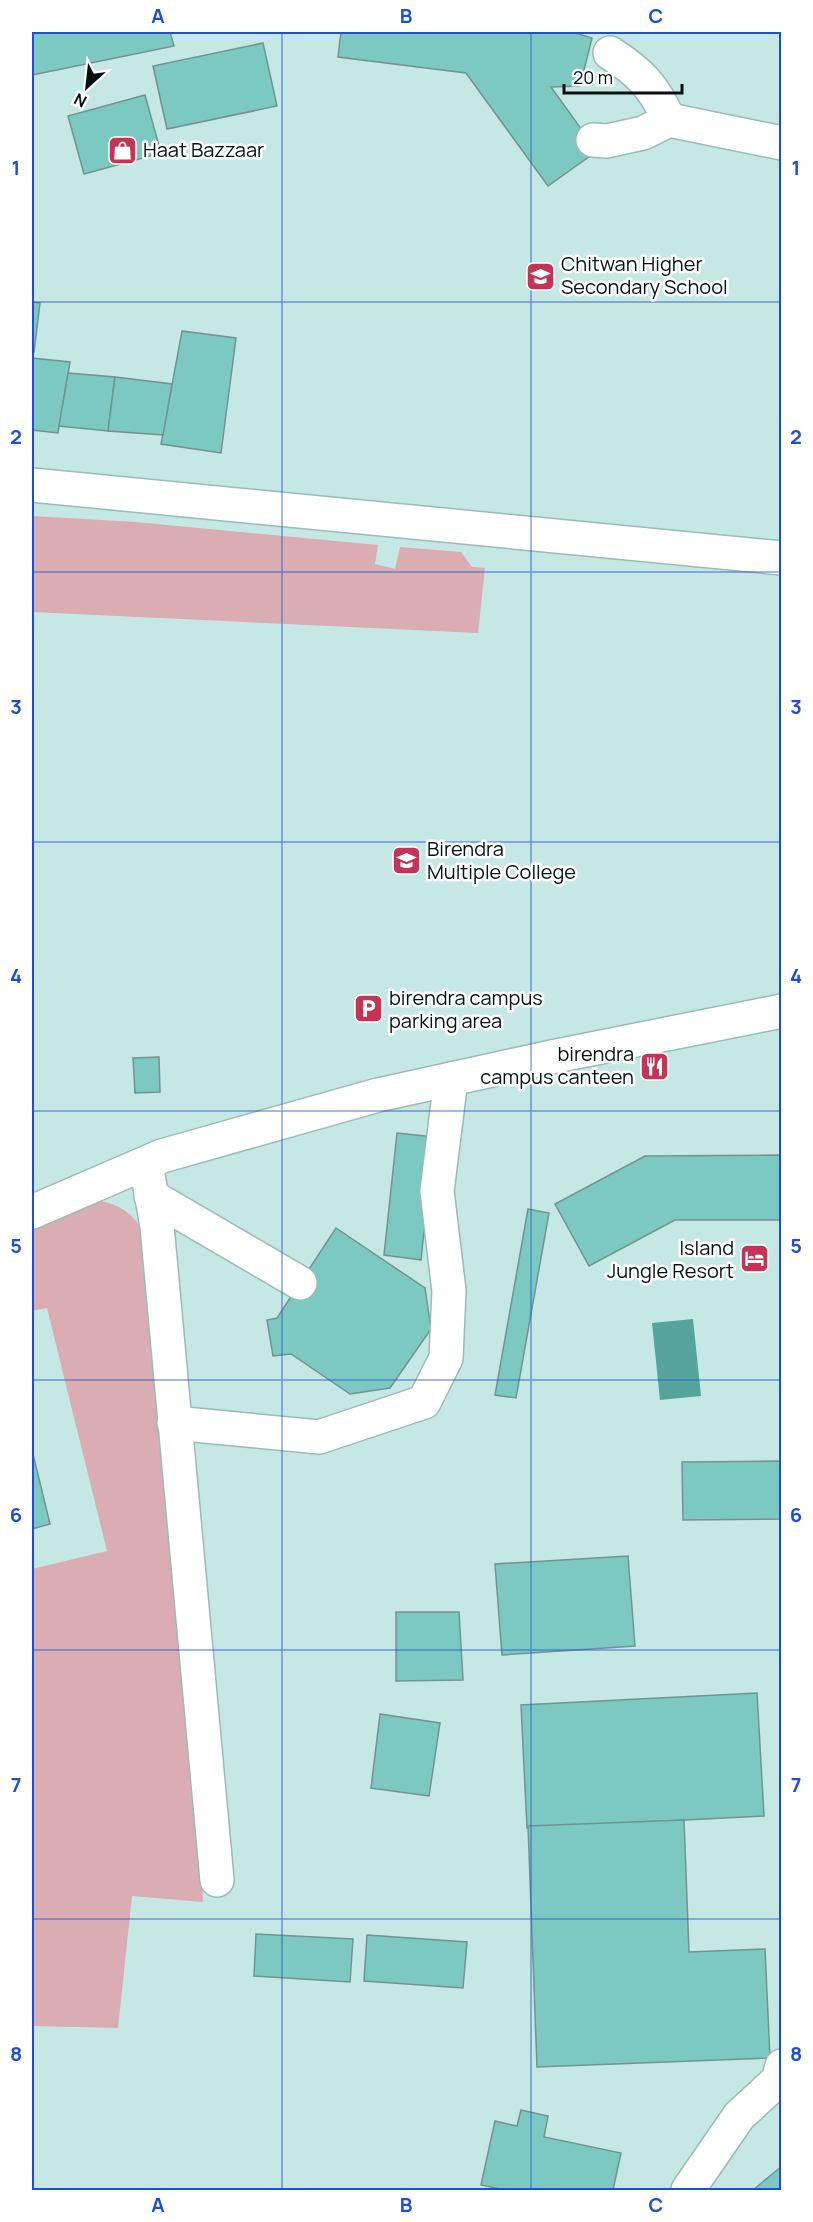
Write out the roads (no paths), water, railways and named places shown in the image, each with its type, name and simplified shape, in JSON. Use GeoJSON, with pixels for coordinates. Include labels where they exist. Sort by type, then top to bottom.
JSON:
{"type":"FeatureCollection","features":[{"type":"Feature","properties":{"kind":"street"},"geometry":{"type":"LineString","coordinates":[[610,53],[633,68],[657,95],[669,120]]}},
{"type":"Feature","properties":{"kind":"street"},"geometry":{"type":"LineString","coordinates":[[593,140],[607,141],[643,133],[669,120],[782,143]]}},
{"type":"Feature","properties":{"kind":"street"},"geometry":{"type":"LineString","coordinates":[[32,485],[782,558]]}},
{"type":"Feature","properties":{"kind":"street"},"geometry":{"type":"LineString","coordinates":[[32,1212],[162,1156],[367,1098],[782,1011]]}},
{"type":"Feature","properties":{"kind":"street"},"geometry":{"type":"LineString","coordinates":[[174,1423],[319,1437],[424,1402],[446,1358],[449,1291],[437,1191],[451,1079]]}},
{"type":"Feature","properties":{"kind":"street"},"geometry":{"type":"LineString","coordinates":[[146,1164],[157,1226],[217,1880]]}},
{"type":"Feature","properties":{"kind":"street"},"geometry":{"type":"LineString","coordinates":[[151,1196],[300,1283]]}},
{"type":"Feature","properties":{"kind":"street"},"geometry":{"type":"LineString","coordinates":[[688,2190],[739,2115],[778,2080],[782,2066]]}},
{"type":"Feature","properties":{"kind":"water"},"geometry":{"type":"Polygon","coordinates":[[[693,1319],[701,1396],[660,1400],[652,1323],[693,1319]]]}},
{"type":"Feature","properties":{"kind":"place","name":"Haat Bazzaar"},"geometry":{"type":"Point","coordinates":[122,150]}},
{"type":"Feature","properties":{"kind":"place","name":"Chitwan Higher Secondary School"},"geometry":{"type":"Point","coordinates":[540,276]}},
{"type":"Feature","properties":{"kind":"place","name":"Birendra Multiple College"},"geometry":{"type":"Point","coordinates":[406,860]}},
{"type":"Feature","properties":{"kind":"place","name":"birendra campus parking area"},"geometry":{"type":"Point","coordinates":[368,1009]}},
{"type":"Feature","properties":{"kind":"place","name":"birendra campus canteen"},"geometry":{"type":"Point","coordinates":[655,1066]}},
{"type":"Feature","properties":{"kind":"place","name":"Island Jungle Resort"},"geometry":{"type":"Point","coordinates":[755,1259]}}]}
